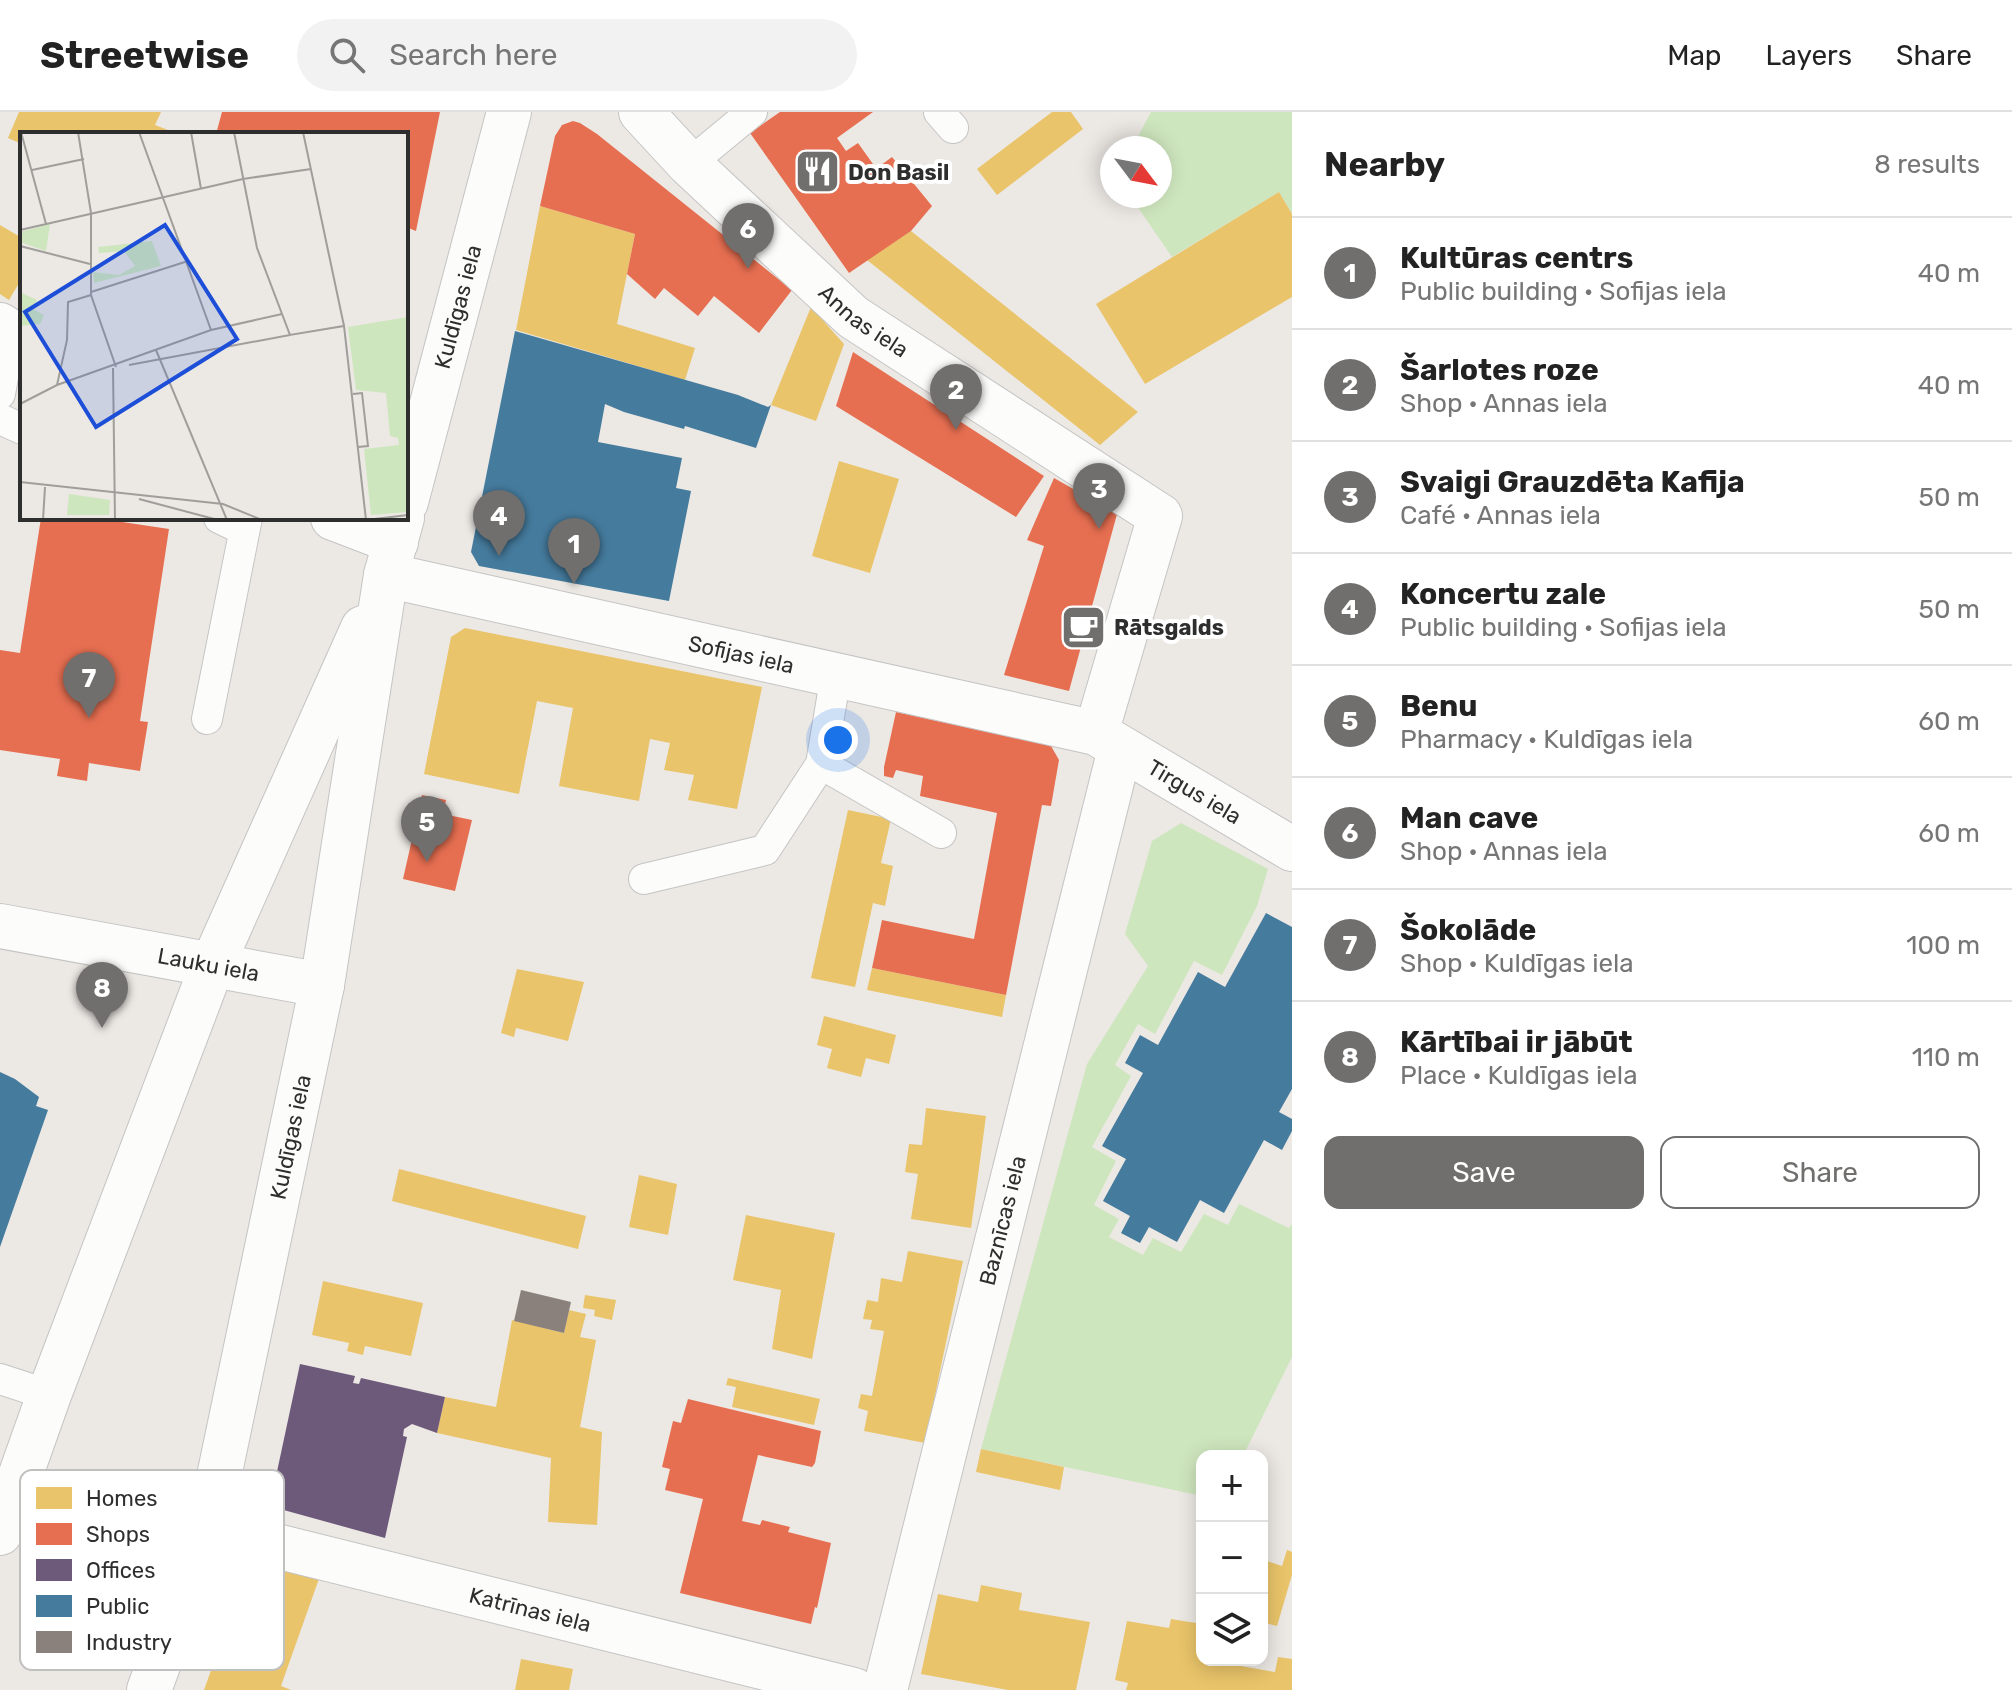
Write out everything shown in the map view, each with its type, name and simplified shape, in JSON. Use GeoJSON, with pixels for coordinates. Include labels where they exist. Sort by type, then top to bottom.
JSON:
{"type":"FeatureCollection","features":[{"type":"Feature","properties":{"kind":"street","name":"Kuldīgas iela"},"geometry":{"type":"LineString","coordinates":[[408,493],[509,112]]}},
{"type":"Feature","properties":{"kind":"street","name":"Annas iela"},"geometry":{"type":"LineString","coordinates":[[641,112],[689,164],[853,317],[1160,516]]}},
{"type":"Feature","properties":{"kind":"street","name":"Baznīcas iela"},"geometry":{"type":"LineString","coordinates":[[885,1690],[1160,516]]}},
{"type":"Feature","properties":{"kind":"street","name":"Sofijas iela"},"geometry":{"type":"LineString","coordinates":[[341,520],[397,534],[836,675],[1108,741]]}},
{"type":"Feature","properties":{"kind":"street","name":"Kuldīgas iela"},"geometry":{"type":"LineString","coordinates":[[22,1470],[212,966],[397,534]]}},
{"type":"Feature","properties":{"kind":"street","name":"Kuldīgas iela"},"geometry":{"type":"LineString","coordinates":[[220,1470],[322,985],[397,534]]}},
{"type":"Feature","properties":{"kind":"street","name":"Tirgus iela"},"geometry":{"type":"LineString","coordinates":[[1108,741],[1292,849]]}},
{"type":"Feature","properties":{"kind":"street","name":"Lauku iela"},"geometry":{"type":"LineString","coordinates":[[0,926],[322,985]]}},
{"type":"Feature","properties":{"kind":"street","name":"Kuldīgas iela"},"geometry":{"type":"LineString","coordinates":[[0,1533],[20,1477]]}},
{"type":"Feature","properties":{"kind":"street","name":"Katrīnas iela"},"geometry":{"type":"LineString","coordinates":[[284,1548],[854,1690]]}},
{"type":"Feature","properties":{"kind":"street","name":"Kuldīgas iela"},"geometry":{"type":"LineString","coordinates":[[149,1690],[156,1670]]}},
{"type":"Feature","properties":{"kind":"lane"},"geometry":{"type":"LineString","coordinates":[[689,164],[752,112]]}},
{"type":"Feature","properties":{"kind":"lane"},"geometry":{"type":"LineString","coordinates":[[0,394],[11,332]]}},
{"type":"Feature","properties":{"kind":"lane"},"geometry":{"type":"LineString","coordinates":[[0,419],[20,428]]}},
{"type":"Feature","properties":{"kind":"lane"},"geometry":{"type":"LineString","coordinates":[[207,719],[237,522]]}},
{"type":"Feature","properties":{"kind":"lane"},"geometry":{"type":"LineString","coordinates":[[644,879],[765,850],[821,764],[836,675]]}},
{"type":"Feature","properties":{"kind":"lane"},"geometry":{"type":"LineString","coordinates":[[821,764],[941,833]]}},
{"type":"Feature","properties":{"kind":"lane"},"geometry":{"type":"LineString","coordinates":[[0,1379],[49,1395]]}},
{"type":"Feature","properties":{"kind":"green space"},"geometry":{"type":"Polygon","coordinates":[[[1151,112],[1292,112],[1292,214],[1279,192],[1172,257],[1138,208],[1172,208],[1172,136],[1138,136],[1151,112]]]}},
{"type":"Feature","properties":{"kind":"green space"},"geometry":{"type":"Polygon","coordinates":[[[1181,823],[1268,869],[1257,906],[1222,975],[1194,961],[1155,1034],[1138,1024],[1115,1065],[1131,1076],[1092,1147],[1116,1161],[1094,1205],[1119,1219],[1109,1237],[1143,1255],[1153,1238],[1181,1252],[1204,1214],[1228,1225],[1239,1204],[1289,1228],[1292,1224],[1292,1357],[1246,1450],[1196,1450],[1196,1495],[981,1449],[1087,1064],[1148,966],[1125,934],[1152,841],[1181,823]]]}},
{"type":"Feature","properties":{"kind":"building: Homes"},"geometry":{"type":"Polygon","coordinates":[[[19,112],[161,112],[155,125],[173,132],[20,132],[20,143],[8,138],[19,112]]]}},
{"type":"Feature","properties":{"kind":"building: Homes"},"geometry":{"type":"Polygon","coordinates":[[[1052,112],[1071,112],[1083,129],[997,195],[977,169],[1052,112]]]}},
{"type":"Feature","properties":{"kind":"building: Homes"},"geometry":{"type":"Polygon","coordinates":[[[1279,192],[1292,214],[1292,297],[1145,384],[1096,304],[1279,192]]]}},
{"type":"Feature","properties":{"kind":"building: Homes"},"geometry":{"type":"Polygon","coordinates":[[[540,206],[635,234],[617,324],[695,348],[685,380],[516,330],[540,206]]]}},
{"type":"Feature","properties":{"kind":"building: Homes"},"geometry":{"type":"Polygon","coordinates":[[[0,225],[20,237],[20,281],[9,300],[0,294],[0,225]]]}},
{"type":"Feature","properties":{"kind":"building: Homes"},"geometry":{"type":"Polygon","coordinates":[[[911,231],[1138,412],[1100,445],[867,260],[911,231]]]}},
{"type":"Feature","properties":{"kind":"building: Homes"},"geometry":{"type":"Polygon","coordinates":[[[811,307],[844,344],[816,421],[771,405],[811,307]]]}},
{"type":"Feature","properties":{"kind":"building: Homes"},"geometry":{"type":"Polygon","coordinates":[[[839,461],[899,479],[870,573],[812,556],[839,461]]]}},
{"type":"Feature","properties":{"kind":"building: Homes"},"geometry":{"type":"Polygon","coordinates":[[[465,628],[762,687],[737,809],[688,800],[694,775],[664,770],[670,743],[650,739],[639,801],[559,786],[573,708],[537,701],[519,794],[424,774],[451,637],[465,628]]]}},
{"type":"Feature","properties":{"kind":"building: Homes"},"geometry":{"type":"Polygon","coordinates":[[[848,810],[891,819],[881,863],[893,866],[885,906],[873,903],[855,987],[811,978],[848,810]]]}},
{"type":"Feature","properties":{"kind":"building: Homes"},"geometry":{"type":"Polygon","coordinates":[[[872,968],[1006,995],[1002,1017],[867,990],[872,968]]]}},
{"type":"Feature","properties":{"kind":"building: Homes"},"geometry":{"type":"Polygon","coordinates":[[[517,969],[584,982],[568,1041],[516,1028],[514,1037],[501,1033],[517,969]]]}},
{"type":"Feature","properties":{"kind":"building: Homes"},"geometry":{"type":"Polygon","coordinates":[[[824,1016],[896,1035],[889,1064],[866,1058],[861,1077],[827,1068],[832,1049],[817,1045],[824,1016]]]}},
{"type":"Feature","properties":{"kind":"building: Homes"},"geometry":{"type":"Polygon","coordinates":[[[926,1108],[986,1116],[971,1228],[911,1219],[918,1174],[905,1172],[909,1144],[922,1145],[926,1108]]]}},
{"type":"Feature","properties":{"kind":"building: Homes"},"geometry":{"type":"Polygon","coordinates":[[[399,1169],[586,1216],[578,1249],[392,1201],[399,1169]]]}},
{"type":"Feature","properties":{"kind":"building: Homes"},"geometry":{"type":"Polygon","coordinates":[[[639,1175],[677,1184],[668,1235],[629,1227],[639,1175]]]}},
{"type":"Feature","properties":{"kind":"building: Homes"},"geometry":{"type":"Polygon","coordinates":[[[746,1215],[835,1233],[812,1359],[772,1349],[781,1290],[733,1280],[746,1215]]]}},
{"type":"Feature","properties":{"kind":"building: Homes"},"geometry":{"type":"Polygon","coordinates":[[[908,1251],[963,1261],[925,1443],[864,1431],[868,1411],[858,1408],[861,1394],[872,1396],[884,1331],[870,1329],[872,1320],[863,1319],[867,1300],[878,1302],[881,1278],[902,1282],[908,1251]]]}},
{"type":"Feature","properties":{"kind":"building: Homes"},"geometry":{"type":"Polygon","coordinates":[[[323,1281],[423,1303],[411,1356],[365,1346],[363,1355],[347,1351],[349,1343],[312,1335],[323,1281]]]}},
{"type":"Feature","properties":{"kind":"building: Homes"},"geometry":{"type":"Polygon","coordinates":[[[585,1295],[616,1300],[612,1320],[594,1316],[595,1310],[583,1308],[585,1295]]]}},
{"type":"Feature","properties":{"kind":"building: Homes"},"geometry":{"type":"Polygon","coordinates":[[[569,1310],[586,1314],[580,1337],[596,1340],[580,1427],[602,1432],[597,1525],[548,1522],[551,1458],[437,1433],[445,1397],[496,1407],[512,1320],[564,1333],[569,1310]]]}},
{"type":"Feature","properties":{"kind":"building: Homes"},"geometry":{"type":"Polygon","coordinates":[[[728,1378],[820,1399],[814,1425],[732,1407],[736,1387],[726,1385],[728,1378]]]}},
{"type":"Feature","properties":{"kind":"building: Homes"},"geometry":{"type":"Polygon","coordinates":[[[981,1449],[1064,1467],[1060,1490],[976,1472],[981,1449]]]}},
{"type":"Feature","properties":{"kind":"building: Homes"},"geometry":{"type":"Polygon","coordinates":[[[1287,1550],[1292,1552],[1292,1575],[1277,1626],[1268,1624],[1268,1561],[1282,1566],[1287,1550]]]}},
{"type":"Feature","properties":{"kind":"building: Homes"},"geometry":{"type":"Polygon","coordinates":[[[284,1562],[321,1573],[281,1686],[291,1690],[204,1690],[211,1670],[284,1670],[284,1562]]]}},
{"type":"Feature","properties":{"kind":"building: Homes"},"geometry":{"type":"Polygon","coordinates":[[[981,1585],[1022,1593],[1019,1610],[1090,1622],[1076,1690],[1008,1690],[921,1674],[938,1594],[978,1602],[981,1585]]]}},
{"type":"Feature","properties":{"kind":"building: Homes"},"geometry":{"type":"Polygon","coordinates":[[[1171,1619],[1196,1623],[1196,1666],[1241,1666],[1275,1672],[1278,1657],[1292,1659],[1292,1690],[1126,1690],[1128,1683],[1115,1680],[1127,1621],[1169,1628],[1171,1619]]]}},
{"type":"Feature","properties":{"kind":"building: Homes"},"geometry":{"type":"Polygon","coordinates":[[[521,1659],[573,1669],[569,1690],[515,1690],[521,1659]]]}},
{"type":"Feature","properties":{"kind":"building: Shops"},"geometry":{"type":"Polygon","coordinates":[[[222,112],[440,112],[416,231],[408,228],[408,132],[217,132],[222,112]]]}},
{"type":"Feature","properties":{"kind":"building: Shops"},"geometry":{"type":"Polygon","coordinates":[[[780,112],[873,112],[837,138],[846,151],[858,143],[873,164],[861,172],[865,177],[892,157],[932,206],[911,231],[849,273],[750,133],[780,112]]]}},
{"type":"Feature","properties":{"kind":"building: Shops"},"geometry":{"type":"Polygon","coordinates":[[[573,121],[597,134],[792,290],[759,333],[714,296],[698,316],[664,288],[655,299],[627,274],[635,234],[540,206],[555,136],[562,125],[573,121]]]}},
{"type":"Feature","properties":{"kind":"building: Shops"},"geometry":{"type":"Polygon","coordinates":[[[853,352],[1044,476],[1016,517],[836,406],[853,352]]]}},
{"type":"Feature","properties":{"kind":"building: Shops"},"geometry":{"type":"Polygon","coordinates":[[[1054,478],[1117,514],[1069,691],[1004,675],[1044,546],[1027,540],[1054,478]]]}},
{"type":"Feature","properties":{"kind":"building: Shops"},"geometry":{"type":"Polygon","coordinates":[[[41,520],[109,520],[169,529],[140,721],[148,722],[140,771],[89,763],[87,781],[57,776],[60,759],[0,750],[0,650],[20,653],[41,520]]]}},
{"type":"Feature","properties":{"kind":"building: Shops"},"geometry":{"type":"Polygon","coordinates":[[[896,712],[1051,746],[1059,760],[1051,806],[1042,805],[1006,995],[872,968],[882,920],[974,939],[997,813],[920,796],[923,776],[896,770],[893,778],[884,776],[896,712]]]}},
{"type":"Feature","properties":{"kind":"building: Shops"},"geometry":{"type":"Polygon","coordinates":[[[422,795],[446,800],[443,814],[472,820],[455,891],[403,879],[422,795]]]}},
{"type":"Feature","properties":{"kind":"building: Shops"},"geometry":{"type":"Polygon","coordinates":[[[688,1399],[821,1431],[812,1467],[758,1455],[742,1521],[760,1525],[762,1520],[790,1527],[788,1532],[831,1543],[811,1624],[680,1593],[703,1499],[665,1490],[670,1469],[662,1467],[673,1421],[681,1423],[688,1399]]]}},
{"type":"Feature","properties":{"kind":"building: Offices"},"geometry":{"type":"Polygon","coordinates":[[[300,1364],[355,1376],[353,1383],[359,1384],[361,1378],[445,1397],[437,1433],[412,1424],[404,1429],[403,1436],[407,1437],[385,1538],[284,1510],[284,1470],[277,1470],[300,1364]]]}},
{"type":"Feature","properties":{"kind":"building: Public"},"geometry":{"type":"Polygon","coordinates":[[[515,331],[738,395],[768,407],[771,405],[756,448],[605,404],[598,442],[682,458],[676,488],[691,491],[669,601],[479,566],[471,552],[515,331]]]}},
{"type":"Feature","properties":{"kind":"building: Public"},"geometry":{"type":"Polygon","coordinates":[[[1266,913],[1292,927],[1292,1089],[1279,1112],[1292,1119],[1292,1131],[1282,1150],[1264,1140],[1224,1213],[1200,1200],[1177,1242],[1149,1227],[1140,1243],[1121,1233],[1130,1216],[1103,1201],[1126,1159],[1102,1146],[1143,1073],[1125,1063],[1140,1035],[1158,1045],[1198,972],[1225,987],[1266,913]]]}},
{"type":"Feature","properties":{"kind":"building: Public"},"geometry":{"type":"Polygon","coordinates":[[[0,1072],[39,1097],[36,1106],[48,1110],[0,1247],[0,1072]]]}},
{"type":"Feature","properties":{"kind":"building: Industry"},"geometry":{"type":"Polygon","coordinates":[[[521,1290],[571,1302],[564,1333],[514,1321],[521,1290]]]}},
{"type":"Feature","properties":{"kind":"place","name":"Don Basil"},"geometry":{"type":"Point","coordinates":[817,172]}},
{"type":"Feature","properties":{"kind":"place","name":"Man cave"},"geometry":{"type":"Point","coordinates":[748,269]}},
{"type":"Feature","properties":{"kind":"place","name":"Šarlotes roze"},"geometry":{"type":"Point","coordinates":[956,430]}},
{"type":"Feature","properties":{"kind":"place","name":"Svaigi Grauzdēta Kafija"},"geometry":{"type":"Point","coordinates":[1099,529]}},
{"type":"Feature","properties":{"kind":"place","name":"Koncertu zale"},"geometry":{"type":"Point","coordinates":[499,556]}},
{"type":"Feature","properties":{"kind":"place","name":"Kultūras centrs"},"geometry":{"type":"Point","coordinates":[574,584]}},
{"type":"Feature","properties":{"kind":"place","name":"Rātsgalds"},"geometry":{"type":"Point","coordinates":[1083,627]}},
{"type":"Feature","properties":{"kind":"place","name":"Šokolāde"},"geometry":{"type":"Point","coordinates":[89,718]}},
{"type":"Feature","properties":{"kind":"place","name":"Benu"},"geometry":{"type":"Point","coordinates":[427,862]}},
{"type":"Feature","properties":{"kind":"place","name":"Kārtībai ir jābūt"},"geometry":{"type":"Point","coordinates":[102,1028]}}]}
